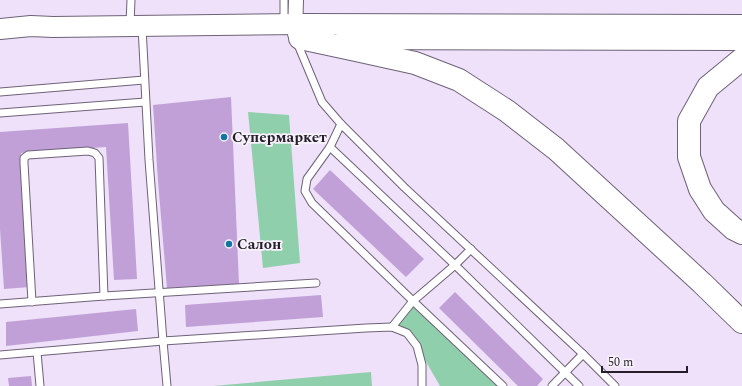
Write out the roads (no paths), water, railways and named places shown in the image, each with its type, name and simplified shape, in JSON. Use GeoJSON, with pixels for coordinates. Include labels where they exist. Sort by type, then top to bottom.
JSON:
{"type":"FeatureCollection","features":[{"type":"Feature","properties":{"kind":"main road"},"geometry":{"type":"LineString","coordinates":[[293,31],[742,25]]}},
{"type":"Feature","properties":{"kind":"main road"},"geometry":{"type":"LineString","coordinates":[[3,29],[31,26],[742,40]]}},
{"type":"Feature","properties":{"kind":"main road"},"geometry":{"type":"LineString","coordinates":[[293,31],[356,50],[415,63],[459,80],[495,103],[556,149],[702,283],[742,322]]}},
{"type":"Feature","properties":{"kind":"main road"},"geometry":{"type":"LineString","coordinates":[[742,59],[708,87],[689,121],[689,157],[700,189],[714,211],[734,229],[742,233]]}},
{"type":"Feature","properties":{"kind":"street"},"geometry":{"type":"LineString","coordinates":[[293,31],[296,0]]}},
{"type":"Feature","properties":{"kind":"lane"},"geometry":{"type":"LineString","coordinates":[[132,0],[138,29],[144,80],[167,386]]}},
{"type":"Feature","properties":{"kind":"lane"},"geometry":{"type":"LineString","coordinates":[[284,0],[293,31],[322,102],[341,124],[404,187],[582,354],[614,386]]}},
{"type":"Feature","properties":{"kind":"lane"},"geometry":{"type":"LineString","coordinates":[[0,92],[144,80]]}},
{"type":"Feature","properties":{"kind":"lane"},"geometry":{"type":"LineString","coordinates":[[0,113],[145,102]]}},
{"type":"Feature","properties":{"kind":"lane"},"geometry":{"type":"LineString","coordinates":[[341,124],[330,148],[307,179],[306,191],[312,203],[413,302],[503,386]]}},
{"type":"Feature","properties":{"kind":"lane"},"geometry":{"type":"LineString","coordinates":[[330,148],[455,265],[579,386]]}},
{"type":"Feature","properties":{"kind":"lane"},"geometry":{"type":"LineString","coordinates":[[32,302],[24,158],[28,155],[88,150],[95,153],[99,158],[104,296]]}},
{"type":"Feature","properties":{"kind":"lane"},"geometry":{"type":"LineString","coordinates":[[392,327],[413,302],[471,249]]}},
{"type":"Feature","properties":{"kind":"lane"},"geometry":{"type":"LineString","coordinates":[[0,304],[316,283]]}},
{"type":"Feature","properties":{"kind":"lane"},"geometry":{"type":"LineString","coordinates":[[0,354],[163,341],[392,327],[407,332],[417,346],[422,365],[422,386]]}},
{"type":"Feature","properties":{"kind":"lane"},"geometry":{"type":"LineString","coordinates":[[37,352],[40,386]]}},
{"type":"Feature","properties":{"kind":"lane"},"geometry":{"type":"LineString","coordinates":[[552,386],[582,354]]}},
{"type":"Feature","properties":{"kind":"place","name":"Супермаркет"},"geometry":{"type":"Point","coordinates":[224,137]}},
{"type":"Feature","properties":{"kind":"place","name":"Салон"},"geometry":{"type":"Point","coordinates":[229,244]}}]}
